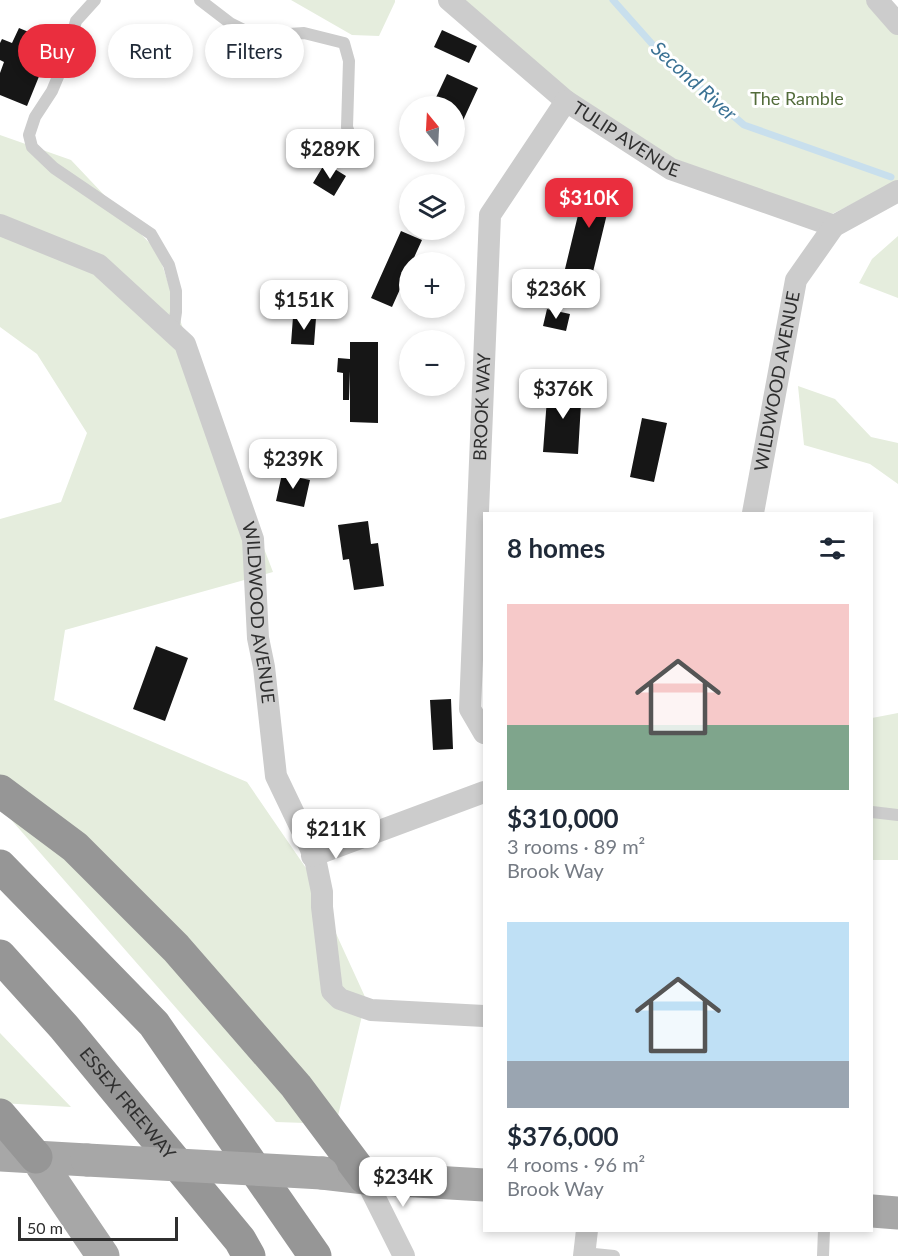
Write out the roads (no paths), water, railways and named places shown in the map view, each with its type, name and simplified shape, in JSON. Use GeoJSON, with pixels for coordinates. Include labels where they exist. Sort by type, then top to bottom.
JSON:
{"type":"FeatureCollection","features":[{"type":"Feature","properties":{"kind":"highway"},"geometry":{"type":"LineString","coordinates":[[0,791],[75,848],[176,948],[296,1086],[365,1178]]}},
{"type":"Feature","properties":{"kind":"highway"},"geometry":{"type":"LineString","coordinates":[[0,866],[154,1024],[315,1256]]}},
{"type":"Feature","properties":{"kind":"highway","name":"ESSEX FREEWAY"},"geometry":{"type":"LineString","coordinates":[[0,956],[64,1027],[240,1240],[249,1256]]}},
{"type":"Feature","properties":{"kind":"highway"},"geometry":{"type":"LineString","coordinates":[[0,1115],[36,1157]]}},
{"type":"Feature","properties":{"kind":"main road"},"geometry":{"type":"LineString","coordinates":[[0,1155],[322,1173],[365,1178],[483,1185]]}},
{"type":"Feature","properties":{"kind":"main road"},"geometry":{"type":"LineString","coordinates":[[36,1157],[103,1256]]}},
{"type":"Feature","properties":{"kind":"main road"},"geometry":{"type":"LineString","coordinates":[[873,1211],[898,1213]]}},
{"type":"Feature","properties":{"kind":"street","name":"TULIP AVENUE"},"geometry":{"type":"LineString","coordinates":[[449,0],[566,101],[671,169],[834,226]]}},
{"type":"Feature","properties":{"kind":"street"},"geometry":{"type":"LineString","coordinates":[[877,0],[898,24]]}},
{"type":"Feature","properties":{"kind":"street","name":"BROOK WAY"},"geometry":{"type":"LineString","coordinates":[[483,731],[470,709],[490,215],[566,101]]}},
{"type":"Feature","properties":{"kind":"street","name":"WILDWOOD AVENUE"},"geometry":{"type":"LineString","coordinates":[[753,512],[796,280],[834,226],[898,191]]}},
{"type":"Feature","properties":{"kind":"street","name":"WILDWOOD AVENUE"},"geometry":{"type":"LineString","coordinates":[[0,225],[99,265],[185,344],[253,539],[258,638],[264,667],[276,776],[316,863],[322,892],[321,907],[332,991],[340,999],[372,1010],[483,1016]]}},
{"type":"Feature","properties":{"kind":"street"},"geometry":{"type":"LineString","coordinates":[[312,856],[483,792]]}},
{"type":"Feature","properties":{"kind":"street"},"geometry":{"type":"LineString","coordinates":[[365,1178],[404,1256]]}},
{"type":"Feature","properties":{"kind":"street"},"geometry":{"type":"LineString","coordinates":[[584,1254],[587,1232]]}},
{"type":"Feature","properties":{"kind":"lane"},"geometry":{"type":"LineString","coordinates":[[95,0],[76,21],[65,60],[52,92],[35,117],[29,135],[32,147],[54,168],[151,234],[169,265],[176,291],[176,312],[172,332]]}},
{"type":"Feature","properties":{"kind":"lane"},"geometry":{"type":"LineString","coordinates":[[200,0],[230,23],[250,33],[304,33],[344,43],[349,61],[347,127],[357,155]]}},
{"type":"Feature","properties":{"kind":"lane"},"geometry":{"type":"LineString","coordinates":[[873,812],[898,814]]}},
{"type":"Feature","properties":{"kind":"lane"},"geometry":{"type":"LineString","coordinates":[[823,1256],[824,1232]]}},
{"type":"Feature","properties":{"kind":"lane"},"geometry":{"type":"LineString","coordinates":[[584,1254],[614,1256]]}},
{"type":"Feature","properties":{"kind":"waterway","name":"Second River"},"geometry":{"type":"LineString","coordinates":[[613,0],[661,54],[744,125],[891,177]]}},
{"type":"Feature","properties":{"kind":"park label","name":"The Ramble"},"geometry":{"type":"Point","coordinates":[797,99]}}]}
